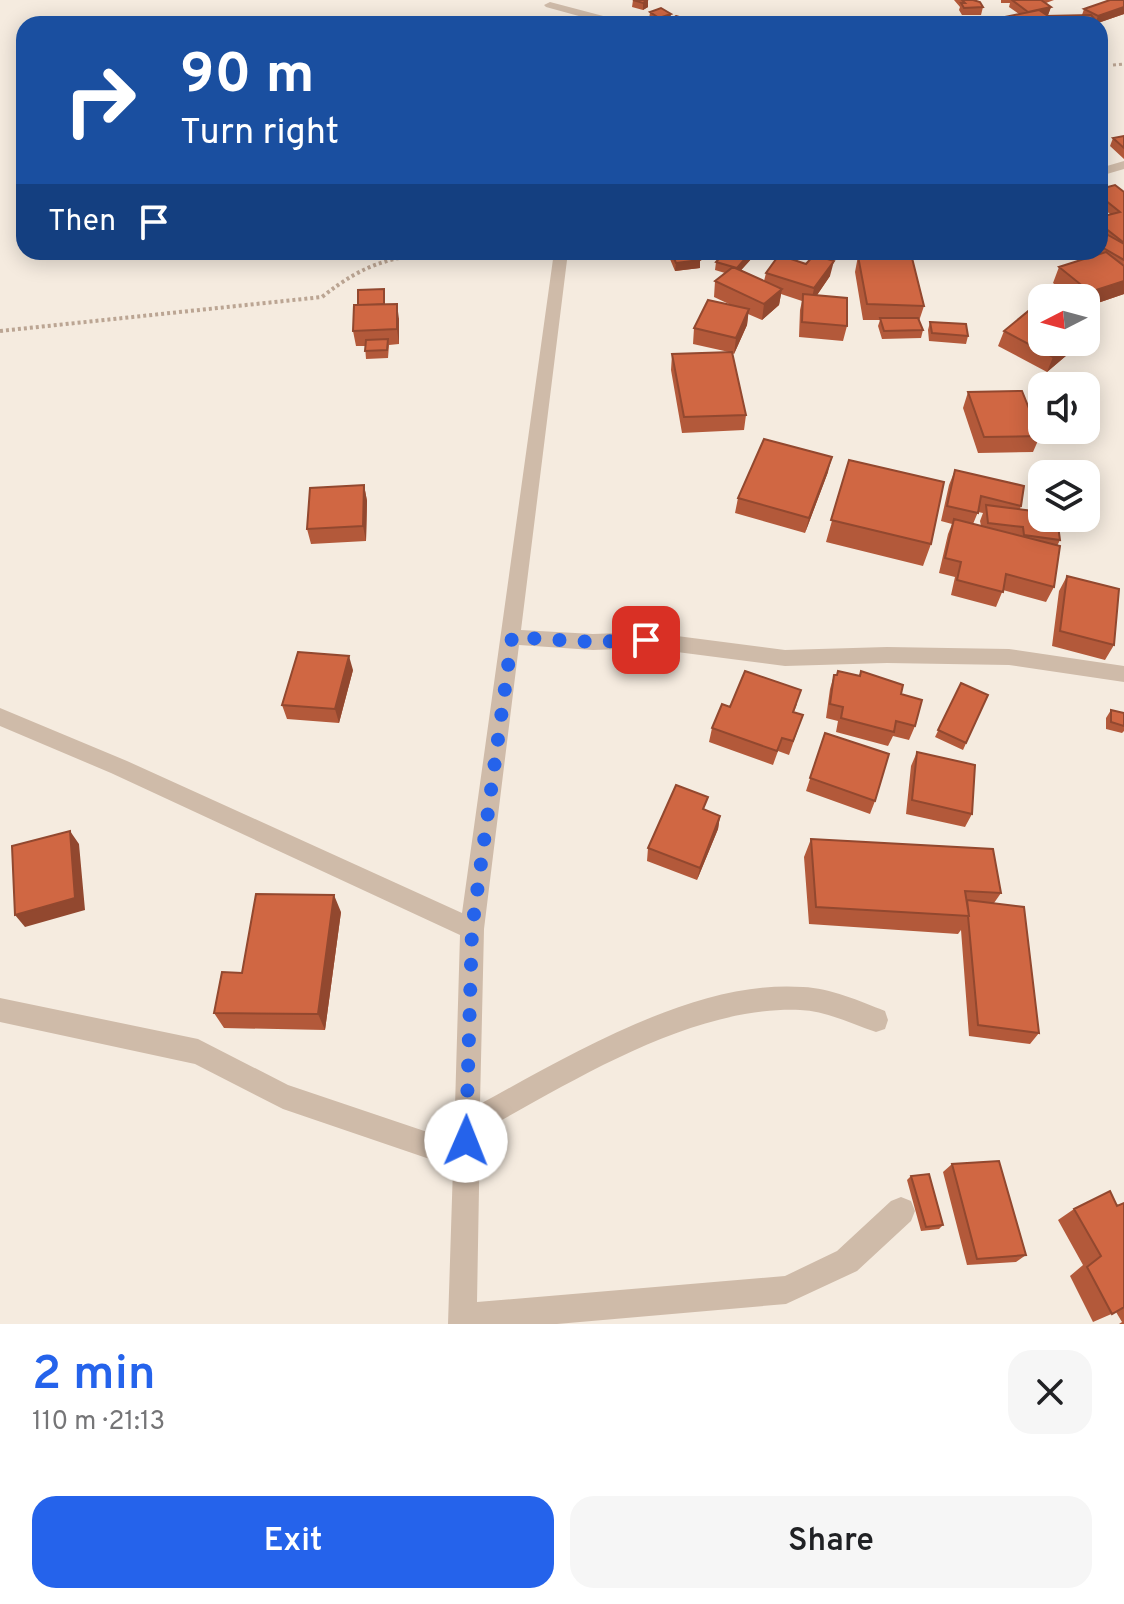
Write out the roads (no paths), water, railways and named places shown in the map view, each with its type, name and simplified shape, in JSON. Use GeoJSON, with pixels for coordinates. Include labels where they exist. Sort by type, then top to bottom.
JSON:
{"type":"FeatureCollection","features":[{"type":"Feature","properties":{"kind":"street"},"geometry":{"type":"LineString","coordinates":[[550,2],[596,16]]}},
{"type":"Feature","properties":{"kind":"street"},"geometry":{"type":"LineString","coordinates":[[560,260],[472,929],[462,1321],[786,1290],[847,1261],[901,1211]]}},
{"type":"Feature","properties":{"kind":"street"},"geometry":{"type":"LineString","coordinates":[[512,637],[593,642],[646,640],[735,654],[785,658],[887,655],[1009,657],[1124,674]]}},
{"type":"Feature","properties":{"kind":"street"},"geometry":{"type":"LineString","coordinates":[[0,717],[119,767],[472,929]]}},
{"type":"Feature","properties":{"kind":"street"},"geometry":{"type":"LineString","coordinates":[[467,1125],[597,1055],[680,1022],[750,1000],[802,998],[876,1020]]}},
{"type":"Feature","properties":{"kind":"street"},"geometry":{"type":"LineString","coordinates":[[0,1010],[198,1052],[283,1096],[466,1158]]}}]}
